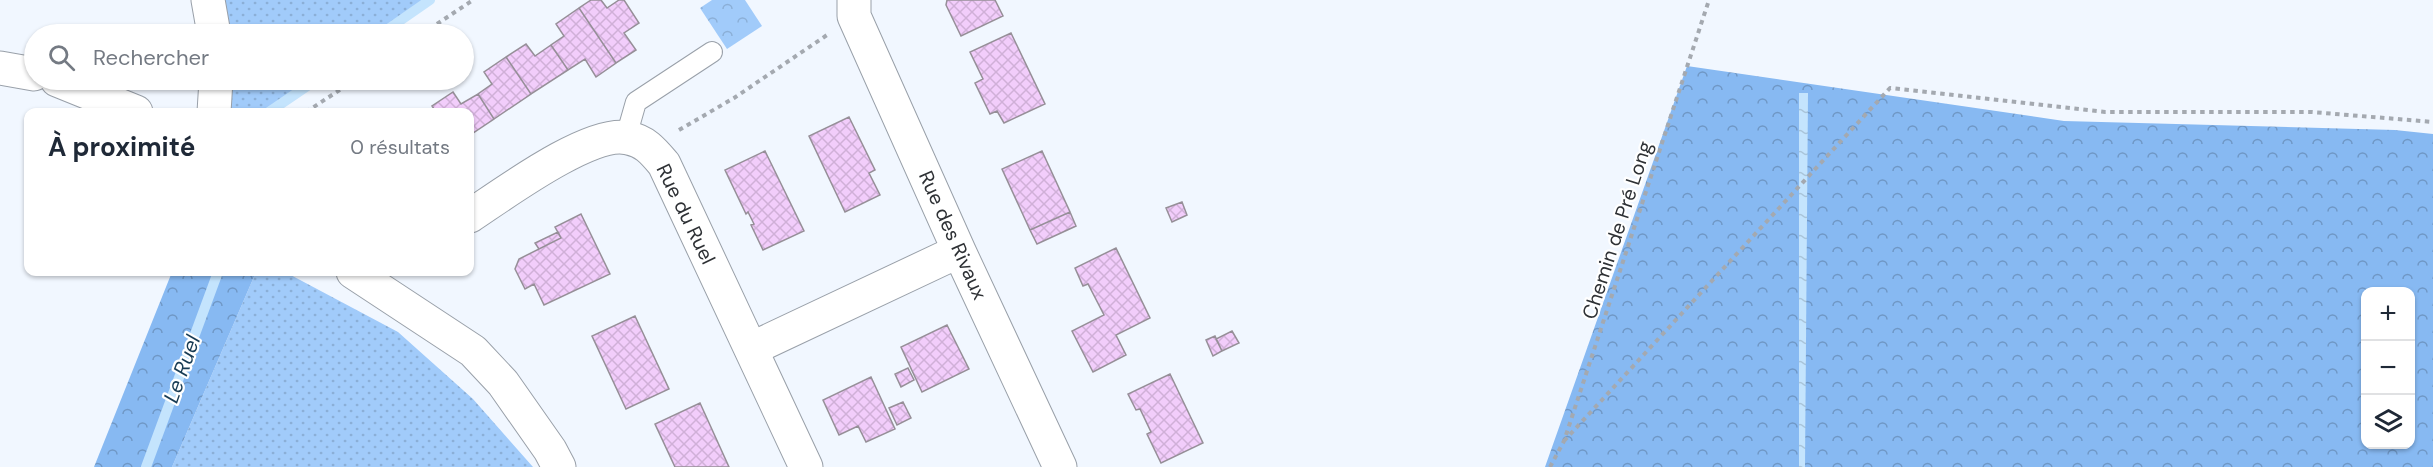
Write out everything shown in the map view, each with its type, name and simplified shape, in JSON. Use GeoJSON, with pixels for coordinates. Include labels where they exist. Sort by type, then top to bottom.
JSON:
{"type":"FeatureCollection","features":[{"type":"Feature","properties":{"kind":"street"},"geometry":{"type":"LineString","coordinates":[[208,0],[212,24]]}},
{"type":"Feature","properties":{"kind":"street","name":"Rue des Rivaux"},"geometry":{"type":"LineString","coordinates":[[854,8],[959,251],[1060,467]]}},
{"type":"Feature","properties":{"kind":"street"},"geometry":{"type":"LineString","coordinates":[[0,68],[24,72]]}},
{"type":"Feature","properties":{"kind":"street"},"geometry":{"type":"LineString","coordinates":[[82,90],[126,108]]}},
{"type":"Feature","properties":{"kind":"street"},"geometry":{"type":"LineString","coordinates":[[214,108],[215,90]]}},
{"type":"Feature","properties":{"kind":"street"},"geometry":{"type":"LineString","coordinates":[[474,213],[566,154],[601,141],[638,142]]}},
{"type":"Feature","properties":{"kind":"street","name":"Rue du Ruel"},"geometry":{"type":"LineString","coordinates":[[638,142],[664,164],[806,467]]}},
{"type":"Feature","properties":{"kind":"street"},"geometry":{"type":"LineString","coordinates":[[751,349],[959,251]]}},
{"type":"Feature","properties":{"kind":"street"},"geometry":{"type":"LineString","coordinates":[[369,276],[473,351],[503,382],[550,450],[559,467]]}},
{"type":"Feature","properties":{"kind":"lane"},"geometry":{"type":"LineString","coordinates":[[638,142],[636,102],[712,52]]}},
{"type":"Feature","properties":{"kind":"path"},"geometry":{"type":"LineString","coordinates":[[437,24],[473,0]]}},
{"type":"Feature","properties":{"kind":"path","name":"Chemin de Pré Long"},"geometry":{"type":"LineString","coordinates":[[1550,467],[1563,441],[1709,0]]}},
{"type":"Feature","properties":{"kind":"path"},"geometry":{"type":"LineString","coordinates":[[638,142],[734,98],[854,8]]}},
{"type":"Feature","properties":{"kind":"path"},"geometry":{"type":"LineString","coordinates":[[1563,441],[1890,88],[2105,112],[2312,112],[2433,122]]}},
{"type":"Feature","properties":{"kind":"path"},"geometry":{"type":"LineString","coordinates":[[312,108],[340,90]]}},
{"type":"Feature","properties":{"kind":"green space"},"geometry":{"type":"Polygon","coordinates":[[[208,0],[430,0],[395,24],[212,24],[208,0]]]}},
{"type":"Feature","properties":{"kind":"green space"},"geometry":{"type":"Polygon","coordinates":[[[712,0],[745,0],[762,26],[727,49],[700,8],[712,0]]]}},
{"type":"Feature","properties":{"kind":"green space"},"geometry":{"type":"Polygon","coordinates":[[[1687,66],[2064,121],[2395,130],[2433,134],[2433,467],[1545,467],[1687,66]]]}},
{"type":"Feature","properties":{"kind":"green space"},"geometry":{"type":"Polygon","coordinates":[[[217,90],[301,90],[275,108],[220,108],[217,90]]]}},
{"type":"Feature","properties":{"kind":"green space"},"geometry":{"type":"Polygon","coordinates":[[[170,276],[254,276],[172,467],[94,467],[170,276]]]}},
{"type":"Feature","properties":{"kind":"green space"},"geometry":{"type":"Polygon","coordinates":[[[254,276],[293,276],[398,332],[473,399],[533,467],[172,467],[254,276]]]}},
{"type":"Feature","properties":{"kind":"water"},"geometry":{"type":"Polygon","coordinates":[[[1799,93],[1808,93],[1805,467],[1799,467],[1799,93]]]}},
{"type":"Feature","properties":{"kind":"building"},"geometry":{"type":"Polygon","coordinates":[[[591,0],[601,0],[607,8],[619,0],[624,0],[639,23],[624,33],[636,50],[616,63],[579,8],[591,0]]]}},
{"type":"Feature","properties":{"kind":"building"},"geometry":{"type":"Polygon","coordinates":[[[947,0],[995,0],[1003,16],[961,36],[946,5],[947,0]]]}},
{"type":"Feature","properties":{"kind":"building"},"geometry":{"type":"Polygon","coordinates":[[[579,8],[616,63],[596,77],[585,59],[568,70],[551,45],[564,36],[556,24],[579,8]]]}},
{"type":"Feature","properties":{"kind":"building"},"geometry":{"type":"Polygon","coordinates":[[[1011,33],[1045,104],[1004,123],[997,111],[990,114],[975,83],[983,79],[970,52],[1011,33]]]}},
{"type":"Feature","properties":{"kind":"building"},"geometry":{"type":"Polygon","coordinates":[[[526,44],[535,56],[551,45],[568,70],[531,94],[506,57],[526,44]]]}},
{"type":"Feature","properties":{"kind":"building"},"geometry":{"type":"Polygon","coordinates":[[[506,57],[531,94],[494,119],[478,94],[492,84],[484,72],[506,57]]]}},
{"type":"Feature","properties":{"kind":"building"},"geometry":{"type":"Polygon","coordinates":[[[453,92],[461,104],[478,94],[494,119],[474,132],[474,108],[433,108],[432,106],[453,92]]]}},
{"type":"Feature","properties":{"kind":"building"},"geometry":{"type":"Polygon","coordinates":[[[849,117],[875,170],[869,173],[880,195],[845,212],[809,136],[849,117]]]}},
{"type":"Feature","properties":{"kind":"building"},"geometry":{"type":"Polygon","coordinates":[[[765,151],[804,231],[763,250],[751,225],[754,224],[748,212],[746,214],[725,170],[765,151]]]}},
{"type":"Feature","properties":{"kind":"building"},"geometry":{"type":"Polygon","coordinates":[[[1042,151],[1070,212],[1030,230],[1002,169],[1042,151]]]}},
{"type":"Feature","properties":{"kind":"building"},"geometry":{"type":"Polygon","coordinates":[[[1182,202],[1187,215],[1172,222],[1166,208],[1182,202]]]}},
{"type":"Feature","properties":{"kind":"building"},"geometry":{"type":"Polygon","coordinates":[[[1070,212],[1076,226],[1037,244],[1030,230],[1070,212]]]}},
{"type":"Feature","properties":{"kind":"building"},"geometry":{"type":"Polygon","coordinates":[[[581,214],[610,274],[544,305],[534,284],[525,289],[515,269],[519,259],[561,238],[555,227],[581,214]]]}},
{"type":"Feature","properties":{"kind":"building"},"geometry":{"type":"Polygon","coordinates":[[[558,232],[561,238],[539,249],[535,243],[558,232]]]}},
{"type":"Feature","properties":{"kind":"building"},"geometry":{"type":"Polygon","coordinates":[[[1116,248],[1150,318],[1116,335],[1126,355],[1093,372],[1072,331],[1104,315],[1088,284],[1083,286],[1075,268],[1116,248]]]}},
{"type":"Feature","properties":{"kind":"building"},"geometry":{"type":"Polygon","coordinates":[[[635,316],[669,389],[626,409],[592,336],[635,316]]]}},
{"type":"Feature","properties":{"kind":"building"},"geometry":{"type":"Polygon","coordinates":[[[947,325],[969,369],[922,392],[901,347],[947,325]]]}},
{"type":"Feature","properties":{"kind":"building"},"geometry":{"type":"Polygon","coordinates":[[[1232,331],[1239,343],[1222,351],[1216,339],[1232,331]]]}},
{"type":"Feature","properties":{"kind":"building"},"geometry":{"type":"Polygon","coordinates":[[[1215,336],[1222,351],[1213,356],[1206,340],[1215,336]]]}},
{"type":"Feature","properties":{"kind":"building"},"geometry":{"type":"Polygon","coordinates":[[[908,368],[914,380],[901,387],[895,374],[908,368]]]}},
{"type":"Feature","properties":{"kind":"building"},"geometry":{"type":"Polygon","coordinates":[[[1170,374],[1203,443],[1161,463],[1147,434],[1151,432],[1140,409],[1136,410],[1128,394],[1170,374]]]}},
{"type":"Feature","properties":{"kind":"building"},"geometry":{"type":"Polygon","coordinates":[[[871,377],[895,429],[866,442],[858,426],[839,435],[823,400],[871,377]]]}},
{"type":"Feature","properties":{"kind":"building"},"geometry":{"type":"Polygon","coordinates":[[[903,402],[911,418],[897,425],[889,408],[903,402]]]}},
{"type":"Feature","properties":{"kind":"building"},"geometry":{"type":"Polygon","coordinates":[[[700,403],[729,467],[675,467],[655,424],[700,403]]]}},
{"type":"Feature","properties":{"kind":"waterway","name":"Le Ruel"},"geometry":{"type":"LineString","coordinates":[[395,24],[430,0]]}},
{"type":"Feature","properties":{"kind":"waterway","name":"Le Ruel"},"geometry":{"type":"LineString","coordinates":[[275,108],[301,90]]}},
{"type":"Feature","properties":{"kind":"waterway","name":"Le Ruel"},"geometry":{"type":"LineString","coordinates":[[146,467],[217,276]]}}]}
